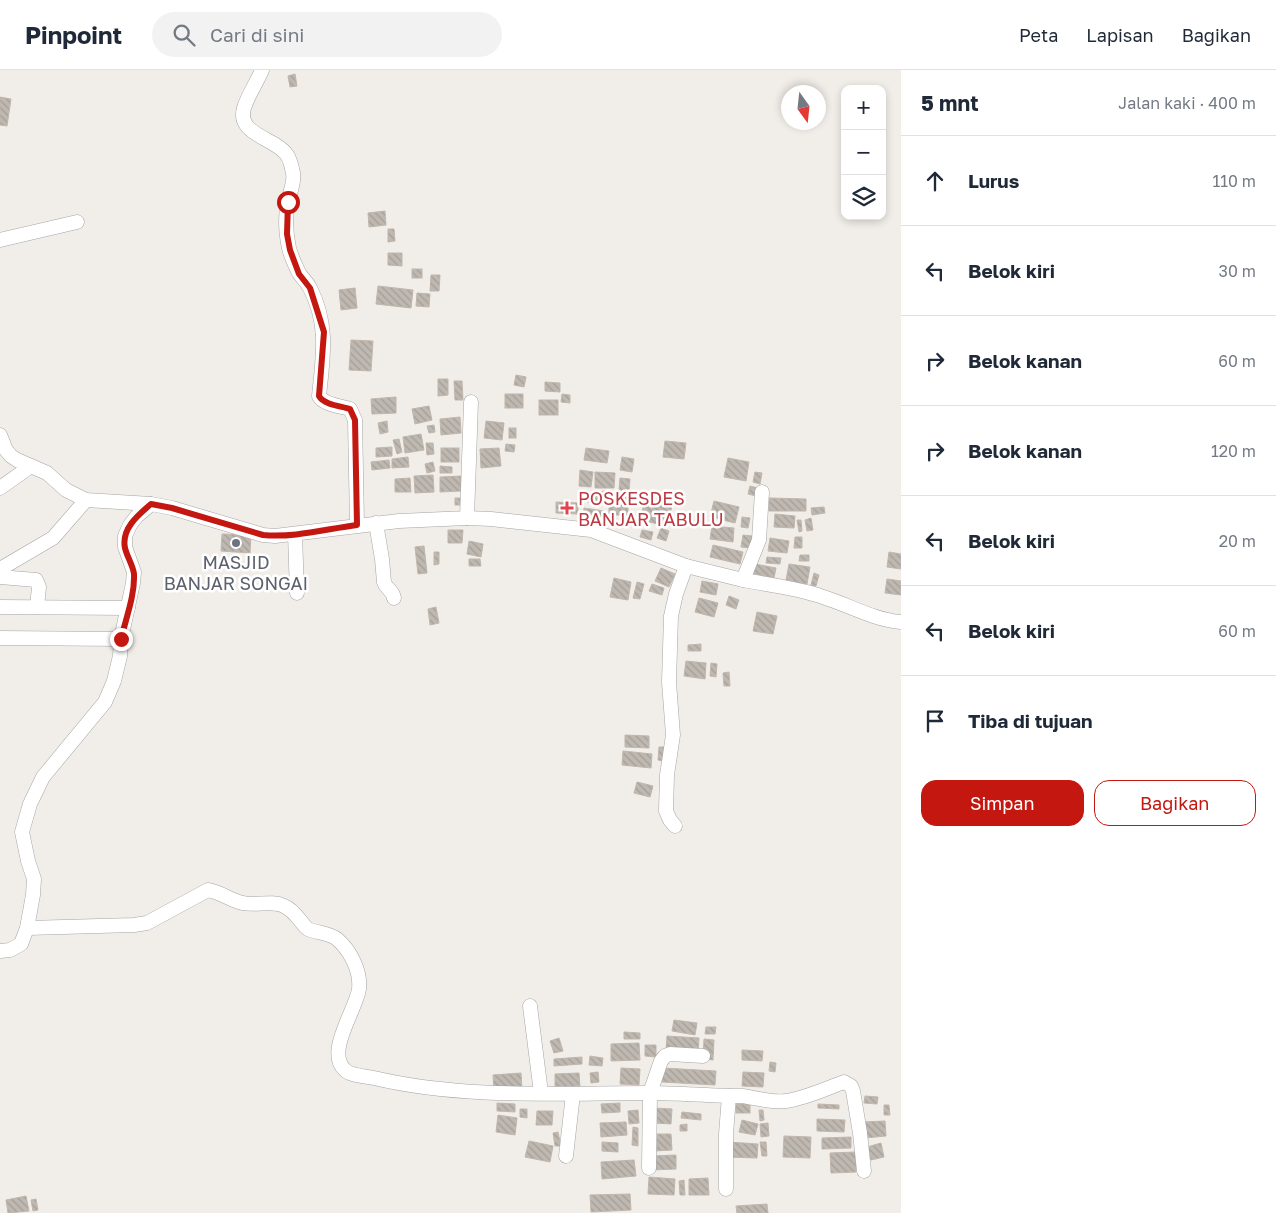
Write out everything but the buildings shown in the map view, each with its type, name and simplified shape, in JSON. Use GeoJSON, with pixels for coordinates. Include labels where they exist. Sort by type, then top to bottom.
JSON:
{"type":"FeatureCollection","features":[{"type":"Feature","properties":{"kind":"street"},"geometry":{"type":"LineString","coordinates":[[262,70],[244,108],[243,115],[252,132],[275,145],[287,155],[293,173],[287,222],[290,250],[299,274],[310,288],[324,332],[319,396],[325,402],[350,409],[355,420],[357,525]]}},
{"type":"Feature","properties":{"kind":"street"},"geometry":{"type":"LineString","coordinates":[[0,240],[77,222]]}},
{"type":"Feature","properties":{"kind":"street"},"geometry":{"type":"LineString","coordinates":[[467,518],[471,402]]}},
{"type":"Feature","properties":{"kind":"street"},"geometry":{"type":"LineString","coordinates":[[0,435],[6,450],[11,456],[47,473],[66,490],[86,500],[151,504],[172,508],[263,535],[275,536],[376,523],[467,518],[591,530],[686,566],[743,580],[809,592],[878,618],[901,622]]}},
{"type":"Feature","properties":{"kind":"street"},"geometry":{"type":"LineString","coordinates":[[0,488],[32,466]]}},
{"type":"Feature","properties":{"kind":"street"},"geometry":{"type":"LineString","coordinates":[[743,580],[759,540],[762,492]]}},
{"type":"Feature","properties":{"kind":"street"},"geometry":{"type":"LineString","coordinates":[[0,569],[53,538],[86,500]]}},
{"type":"Feature","properties":{"kind":"street"},"geometry":{"type":"LineString","coordinates":[[0,951],[10,950],[21,944],[27,928],[34,895],[34,879],[22,832],[30,804],[43,776],[105,702],[114,681],[134,572],[125,548],[125,536],[130,524],[151,504]]}},
{"type":"Feature","properties":{"kind":"street"},"geometry":{"type":"LineString","coordinates":[[376,523],[384,582],[394,598]]}},
{"type":"Feature","properties":{"kind":"street"},"geometry":{"type":"LineString","coordinates":[[294,534],[297,593]]}},
{"type":"Feature","properties":{"kind":"street"},"geometry":{"type":"LineString","coordinates":[[676,826],[670,820],[666,811],[666,775],[673,735],[669,682],[671,616],[676,594],[686,566]]}},
{"type":"Feature","properties":{"kind":"street"},"geometry":{"type":"LineString","coordinates":[[0,577],[36,580],[40,587],[37,607]]}},
{"type":"Feature","properties":{"kind":"street"},"geometry":{"type":"LineString","coordinates":[[0,607],[128,608]]}},
{"type":"Feature","properties":{"kind":"street"},"geometry":{"type":"LineString","coordinates":[[0,638],[121,639]]}},
{"type":"Feature","properties":{"kind":"street"},"geometry":{"type":"LineString","coordinates":[[27,928],[147,923],[208,890],[245,904],[277,903],[286,906],[292,911],[306,928],[336,938],[349,953],[356,969],[359,979],[358,990],[338,1051],[339,1063],[347,1072],[389,1082],[460,1092],[650,1093],[742,1096],[776,1101],[786,1101],[844,1082],[851,1086],[854,1091],[864,1171]]}},
{"type":"Feature","properties":{"kind":"street"},"geometry":{"type":"LineString","coordinates":[[530,1006],[541,1093]]}},
{"type":"Feature","properties":{"kind":"street"},"geometry":{"type":"LineString","coordinates":[[649,1168],[650,1093],[661,1061],[670,1054],[703,1056]]}},
{"type":"Feature","properties":{"kind":"street"},"geometry":{"type":"LineString","coordinates":[[566,1156],[573,1094]]}},
{"type":"Feature","properties":{"kind":"street"},"geometry":{"type":"LineString","coordinates":[[726,1189],[726,1134],[729,1096]]}},
{"type":"Feature","properties":{"kind":"place","name":"POSKESDES BANJAR TABULU"},"geometry":{"type":"Point","coordinates":[567,508]}},
{"type":"Feature","properties":{"kind":"place","name":"MASJID BANJAR SONGAI"},"geometry":{"type":"Point","coordinates":[236,543]}},
{"type":"Feature","properties":{"kind":"route"},"geometry":{"type":"LineString","coordinates":[[121,639],[131,596],[134,572],[125,548],[125,536],[130,524],[151,504],[172,508],[263,535],[294,534],[357,525],[355,420],[350,409],[325,402],[319,396],[324,332],[310,288],[299,274],[290,250],[287,234],[288,202]]}}]}
